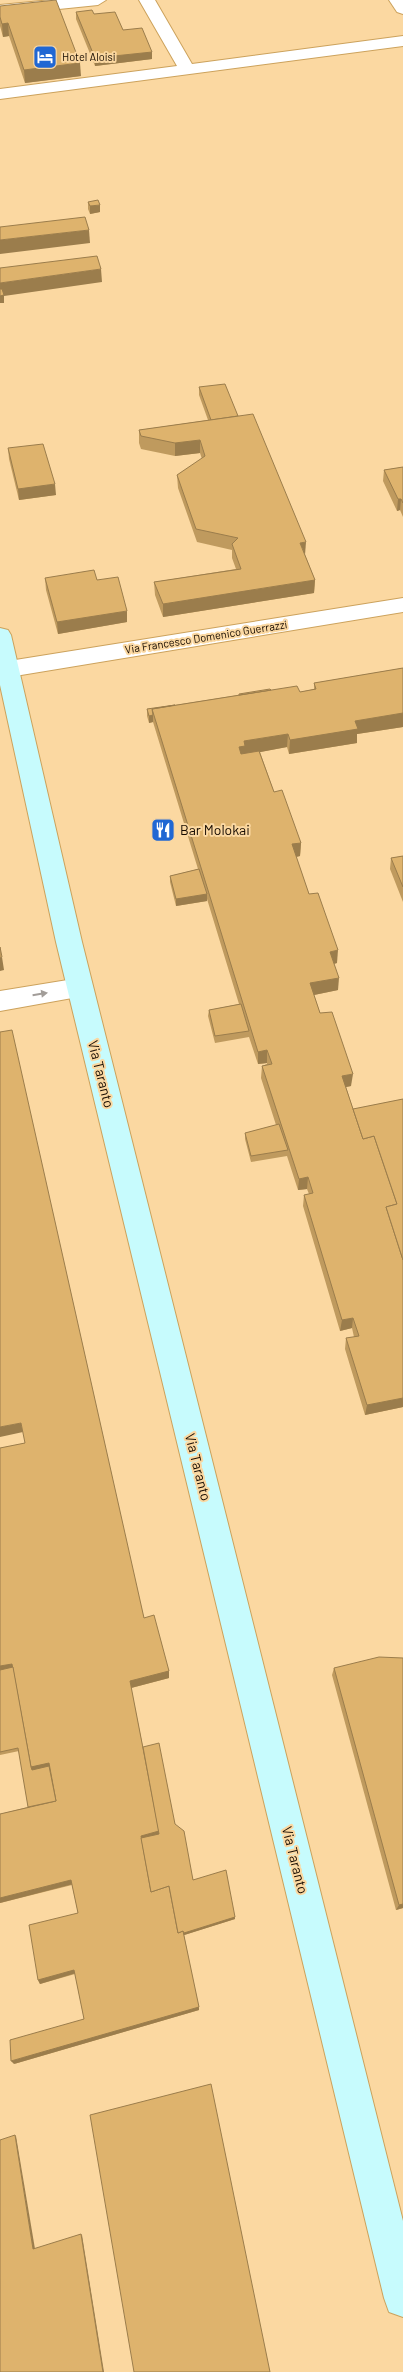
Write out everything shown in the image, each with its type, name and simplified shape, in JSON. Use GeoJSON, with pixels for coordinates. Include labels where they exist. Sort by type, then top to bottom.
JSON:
{"type":"FeatureCollection","features":[{"type":"Feature","properties":{"kind":"main road","name":"Via Taranto"},"geometry":{"type":"LineString","coordinates":[[0,634],[80,988],[403,2298]]}},
{"type":"Feature","properties":{"kind":"street"},"geometry":{"type":"LineString","coordinates":[[0,10],[98,0]]}},
{"type":"Feature","properties":{"kind":"street"},"geometry":{"type":"LineString","coordinates":[[148,0],[187,70]]}},
{"type":"Feature","properties":{"kind":"street"},"geometry":{"type":"LineString","coordinates":[[397,0],[403,8]]}},
{"type":"Feature","properties":{"kind":"street"},"geometry":{"type":"LineString","coordinates":[[0,94],[403,41]]}},
{"type":"Feature","properties":{"kind":"street","name":"Via Francesco Domenico Guerrazzi"},"geometry":{"type":"LineString","coordinates":[[9,669],[403,604]]}},
{"type":"Feature","properties":{"kind":"street"},"geometry":{"type":"LineString","coordinates":[[0,1001],[80,988]]}},
{"type":"Feature","properties":{"kind":"building","name":"Hotel Aloisi"},"geometry":{"type":"Polygon","coordinates":[[[56,0],[80,63],[24,70],[8,23],[2,24],[0,6],[56,0]]]}},
{"type":"Feature","properties":{"kind":"building"},"geometry":{"type":"Polygon","coordinates":[[[92,10],[94,14],[115,12],[123,30],[142,28],[152,52],[95,58],[76,12],[92,10]]]}},
{"type":"Feature","properties":{"kind":"building"},"geometry":{"type":"Polygon","coordinates":[[[98,200],[100,205],[90,206],[88,202],[98,200]]]}},
{"type":"Feature","properties":{"kind":"building"},"geometry":{"type":"Polygon","coordinates":[[[85,217],[89,230],[0,240],[0,227],[85,217]]]}},
{"type":"Feature","properties":{"kind":"building"},"geometry":{"type":"Polygon","coordinates":[[[97,256],[101,269],[0,283],[0,268],[97,256]]]}},
{"type":"Feature","properties":{"kind":"building"},"geometry":{"type":"Polygon","coordinates":[[[0,289],[2,289],[4,295],[0,296],[0,289]]]}},
{"type":"Feature","properties":{"kind":"building"},"geometry":{"type":"Polygon","coordinates":[[[225,384],[238,416],[211,420],[199,387],[225,384]]]}},
{"type":"Feature","properties":{"kind":"building"},"geometry":{"type":"Polygon","coordinates":[[[253,414],[306,542],[300,543],[315,580],[163,604],[154,582],[241,569],[232,544],[238,538],[196,529],[177,475],[205,456],[200,440],[175,443],[141,436],[139,430],[253,414]]]}},
{"type":"Feature","properties":{"kind":"building"},"geometry":{"type":"Polygon","coordinates":[[[43,444],[55,484],[18,489],[8,448],[43,444]]]}},
{"type":"Feature","properties":{"kind":"building"},"geometry":{"type":"Polygon","coordinates":[[[403,467],[403,503],[401,499],[398,499],[384,470],[403,467]]]}},
{"type":"Feature","properties":{"kind":"building"},"geometry":{"type":"Polygon","coordinates":[[[94,570],[97,580],[118,577],[127,611],[57,622],[45,578],[94,570]]]}},
{"type":"Feature","properties":{"kind":"building"},"geometry":{"type":"Polygon","coordinates":[[[403,668],[403,713],[355,721],[358,729],[290,740],[288,734],[244,741],[245,746],[239,747],[241,754],[259,751],[274,792],[282,790],[301,843],[292,844],[309,894],[318,893],[338,950],[330,952],[339,978],[310,983],[320,1013],[332,1012],[353,1074],[342,1076],[363,1139],[374,1136],[397,1204],[386,1207],[403,1260],[403,1398],[367,1405],[346,1338],[359,1336],[353,1318],[342,1320],[304,1195],[313,1193],[308,1177],[299,1179],[262,1066],[272,1064],[267,1050],[258,1052],[152,709],[297,686],[300,692],[316,689],[314,683],[403,668]]]}},
{"type":"Feature","properties":{"kind":"building"},"geometry":{"type":"Polygon","coordinates":[[[271,690],[239,695],[239,694],[271,690]]]}},
{"type":"Feature","properties":{"kind":"building"},"geometry":{"type":"Polygon","coordinates":[[[175,705],[152,709],[153,715],[149,716],[147,709],[175,705]]]}},
{"type":"Feature","properties":{"kind":"building"},"geometry":{"type":"Polygon","coordinates":[[[403,856],[403,887],[391,858],[403,856]]]}},
{"type":"Feature","properties":{"kind":"building"},"geometry":{"type":"Polygon","coordinates":[[[199,869],[207,894],[176,899],[170,876],[199,869]]]}},
{"type":"Feature","properties":{"kind":"building"},"geometry":{"type":"Polygon","coordinates":[[[241,1004],[249,1031],[215,1036],[209,1010],[241,1004]]]}},
{"type":"Feature","properties":{"kind":"building"},"geometry":{"type":"Polygon","coordinates":[[[12,1030],[144,1618],[154,1615],[169,1671],[130,1681],[159,1831],[141,1836],[151,1892],[169,1886],[178,1933],[183,1931],[199,2007],[11,2061],[10,2040],[84,2019],[74,1970],[38,1980],[29,1925],[78,1913],[71,1880],[0,1898],[0,1814],[56,1801],[49,1763],[31,1767],[12,1664],[0,1666],[0,1448],[25,1443],[21,1423],[0,1427],[0,1032],[12,1030]]]}},
{"type":"Feature","properties":{"kind":"building"},"geometry":{"type":"Polygon","coordinates":[[[403,1099],[403,1260],[386,1207],[397,1204],[374,1136],[363,1139],[353,1109],[403,1099]]]}},
{"type":"Feature","properties":{"kind":"building"},"geometry":{"type":"Polygon","coordinates":[[[279,1124],[288,1150],[251,1156],[245,1133],[279,1124]]]}},
{"type":"Feature","properties":{"kind":"building"},"geometry":{"type":"Polygon","coordinates":[[[379,1657],[403,1658],[403,1904],[399,1905],[334,1668],[379,1657]]]}},
{"type":"Feature","properties":{"kind":"building"},"geometry":{"type":"Polygon","coordinates":[[[13,1667],[31,1767],[32,1770],[49,1766],[56,1801],[28,1807],[18,1748],[0,1752],[0,1670],[13,1667]]]}},
{"type":"Feature","properties":{"kind":"building"},"geometry":{"type":"Polygon","coordinates":[[[159,1743],[175,1824],[184,1831],[193,1880],[226,1870],[235,1917],[184,1933],[183,1931],[178,1933],[169,1886],[151,1892],[141,1838],[159,1834],[143,1747],[159,1743]]]}},
{"type":"Feature","properties":{"kind":"building"},"geometry":{"type":"Polygon","coordinates":[[[211,2084],[270,2372],[134,2372],[90,2115],[211,2084]]]}},
{"type":"Feature","properties":{"kind":"building"},"geometry":{"type":"Polygon","coordinates":[[[15,2135],[33,2249],[81,2234],[103,2372],[0,2372],[0,2140],[15,2135]]]}},
{"type":"Feature","properties":{"kind":"place","name":"Hotel Aloisi"},"geometry":{"type":"Point","coordinates":[45,57]}},
{"type":"Feature","properties":{"kind":"place","name":"Bar Molokai"},"geometry":{"type":"Point","coordinates":[163,830]}}]}
